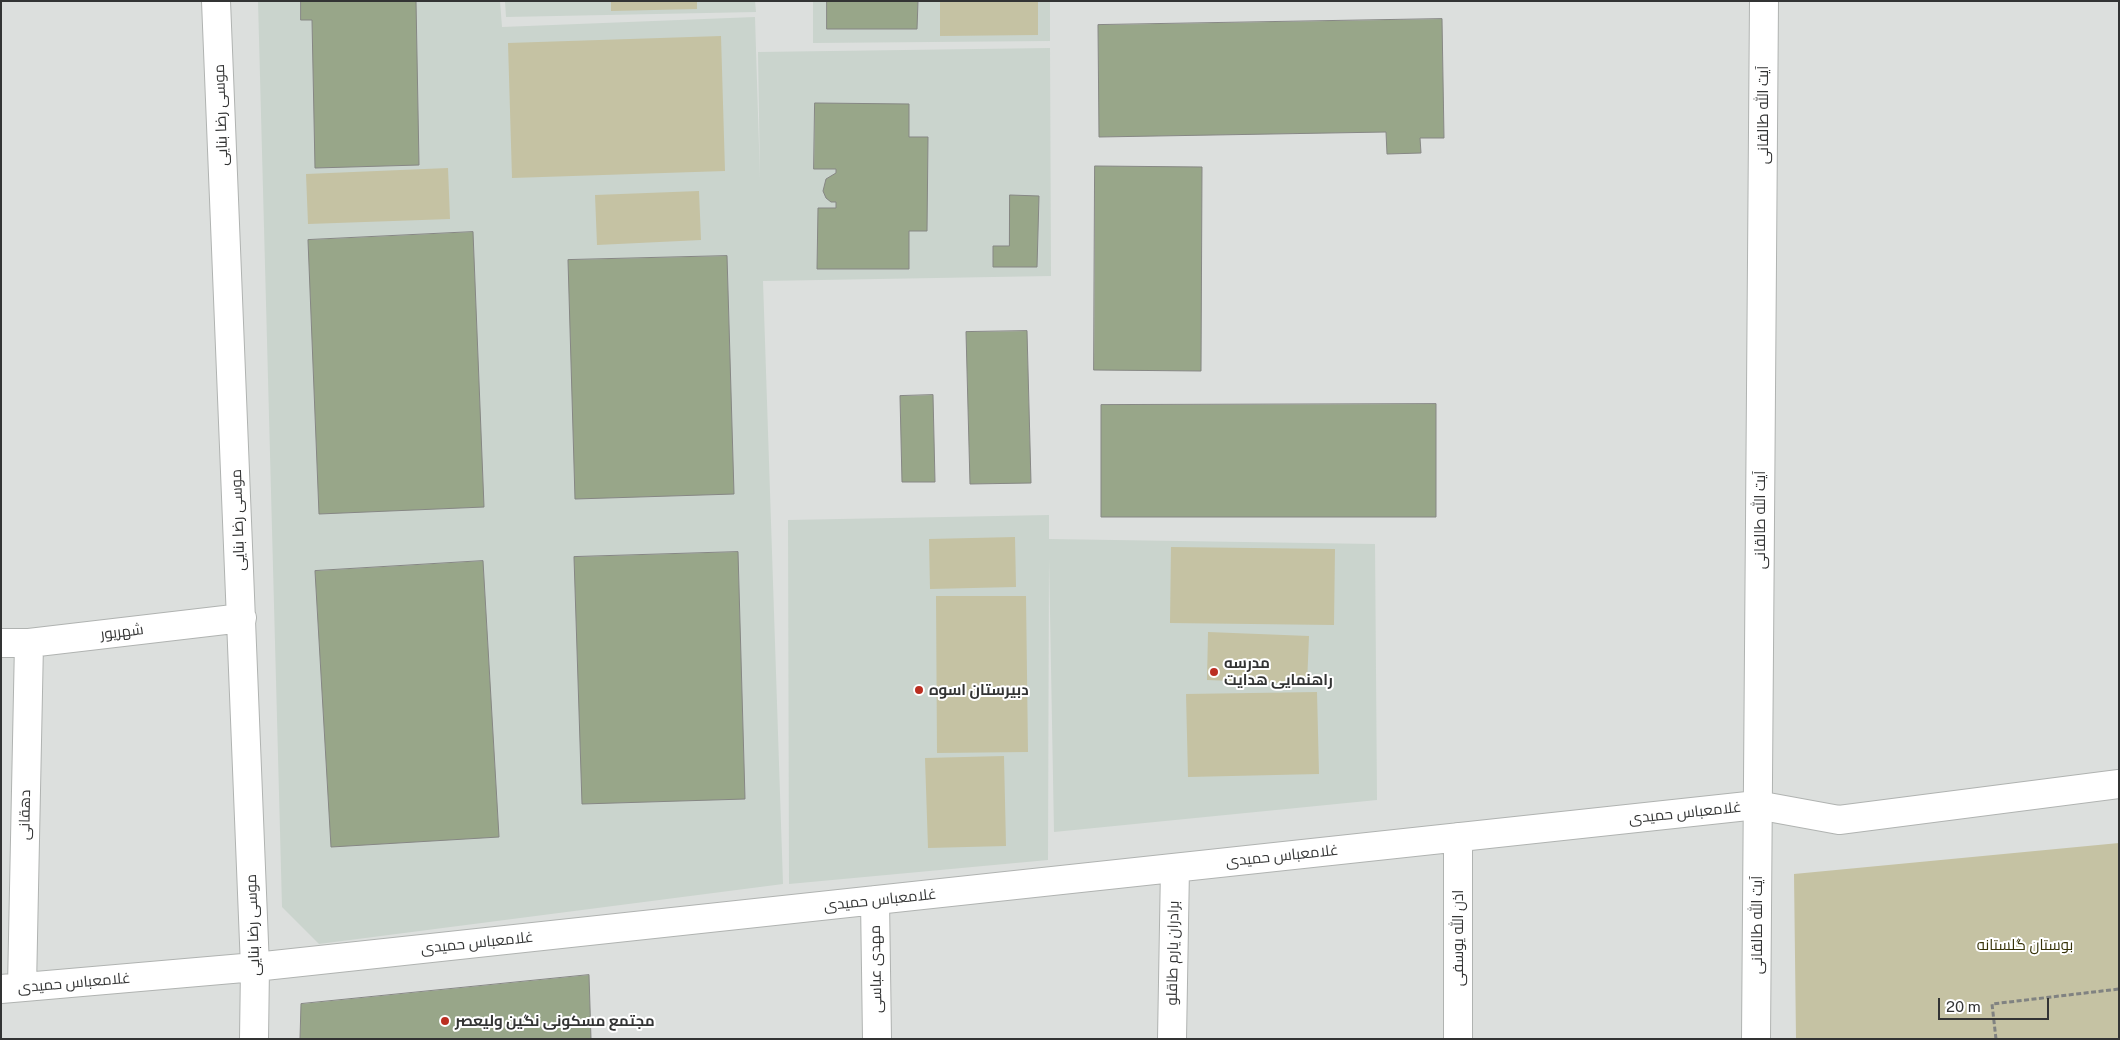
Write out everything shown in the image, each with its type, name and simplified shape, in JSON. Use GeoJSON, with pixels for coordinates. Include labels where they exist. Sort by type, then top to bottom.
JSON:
{"type":"FeatureCollection","features":[{"type":"Feature","properties":{"kind":"street","name":"موسی رضا بنایی"},"geometry":{"type":"LineString","coordinates":[[216,1],[255,967],[254,1039]]}},
{"type":"Feature","properties":{"kind":"street","name":"آیت الله طالقانی"},"geometry":{"type":"LineString","coordinates":[[1756,1039],[1764,1]]}},
{"type":"Feature","properties":{"kind":"street","name":"شهریور"},"geometry":{"type":"LineString","coordinates":[[1,643],[29,643],[242,618]]}},
{"type":"Feature","properties":{"kind":"street","name":"دهقانی"},"geometry":{"type":"LineString","coordinates":[[11,988],[29,643]]}},
{"type":"Feature","properties":{"kind":"street","name":"غلامعباس حمیدی"},"geometry":{"type":"LineString","coordinates":[[11,988],[255,967],[1758,806],[1839,820],[2119,784]]}},
{"type":"Feature","properties":{"kind":"street","name":"اذن الله یوسفی"},"geometry":{"type":"LineString","coordinates":[[1458,837],[1458,1039]]}},
{"type":"Feature","properties":{"kind":"street","name":"برادران یارم طاقلو"},"geometry":{"type":"LineString","coordinates":[[1172,1039],[1175,868]]}},
{"type":"Feature","properties":{"kind":"street","name":"مهدی عباسی"},"geometry":{"type":"LineString","coordinates":[[875,900],[876,1039]]}},
{"type":"Feature","properties":{"kind":"path"},"geometry":{"type":"LineString","coordinates":[[1996,1039],[1992,1004],[2119,989]]}},
{"type":"Feature","properties":{"kind":"shaded area"},"geometry":{"type":"Polygon","coordinates":[[[258,1],[500,1],[502,27],[755,17],[760,179],[758,52],[1050,48],[1051,276],[763,281],[783,884],[319,944],[282,907],[258,1]]]}},
{"type":"Feature","properties":{"kind":"shaded area"},"geometry":{"type":"Polygon","coordinates":[[[505,1],[755,1],[756,12],[506,17],[505,1]]]}},
{"type":"Feature","properties":{"kind":"shaded area"},"geometry":{"type":"Polygon","coordinates":[[[813,1],[1050,1],[1050,41],[813,43],[813,1]]]}},
{"type":"Feature","properties":{"kind":"shaded area"},"geometry":{"type":"Polygon","coordinates":[[[1049,515],[1049,539],[1375,544],[1377,800],[1054,832],[1049,558],[1048,860],[789,884],[788,520],[1049,515]]]}},
{"type":"Feature","properties":{"kind":"green space"},"geometry":{"type":"Polygon","coordinates":[[[611,1],[697,1],[697,9],[611,11],[611,1]]]}},
{"type":"Feature","properties":{"kind":"green space"},"geometry":{"type":"Polygon","coordinates":[[[940,1],[1038,1],[1038,35],[940,36],[940,1]]]}},
{"type":"Feature","properties":{"kind":"green space"},"geometry":{"type":"Polygon","coordinates":[[[721,36],[725,171],[512,178],[508,43],[721,36]]]}},
{"type":"Feature","properties":{"kind":"green space"},"geometry":{"type":"Polygon","coordinates":[[[448,168],[450,219],[308,224],[306,174],[448,168]]]}},
{"type":"Feature","properties":{"kind":"green space"},"geometry":{"type":"Polygon","coordinates":[[[699,191],[701,240],[597,245],[595,195],[699,191]]]}},
{"type":"Feature","properties":{"kind":"green space"},"geometry":{"type":"Polygon","coordinates":[[[1015,537],[1016,587],[930,589],[929,539],[1015,537]]]}},
{"type":"Feature","properties":{"kind":"green space"},"geometry":{"type":"Polygon","coordinates":[[[1171,547],[1335,549],[1334,625],[1170,623],[1171,547]]]}},
{"type":"Feature","properties":{"kind":"green space"},"geometry":{"type":"Polygon","coordinates":[[[936,596],[1026,596],[1028,752],[937,753],[936,596]]]}},
{"type":"Feature","properties":{"kind":"green space"},"geometry":{"type":"Polygon","coordinates":[[[1208,632],[1309,636],[1307,684],[1207,680],[1208,632]]]}},
{"type":"Feature","properties":{"kind":"green space"},"geometry":{"type":"Polygon","coordinates":[[[1317,692],[1319,774],[1188,777],[1186,694],[1317,692]]]}},
{"type":"Feature","properties":{"kind":"green space"},"geometry":{"type":"Polygon","coordinates":[[[1004,756],[1006,846],[928,848],[925,758],[1004,756]]]}},
{"type":"Feature","properties":{"kind":"green space","name":"بوستان گلستانه"},"geometry":{"type":"Polygon","coordinates":[[[2119,843],[2119,1039],[1796,1039],[1794,874],[2119,843]]]}},
{"type":"Feature","properties":{"kind":"building"},"geometry":{"type":"Polygon","coordinates":[[[301,1],[416,1],[419,165],[315,168],[312,20],[301,20],[301,1]]]}},
{"type":"Feature","properties":{"kind":"building"},"geometry":{"type":"Polygon","coordinates":[[[827,1],[918,1],[917,29],[827,29],[827,1]]]}},
{"type":"Feature","properties":{"kind":"building"},"geometry":{"type":"Polygon","coordinates":[[[1442,19],[1444,138],[1420,138],[1421,153],[1387,154],[1386,132],[1099,137],[1098,25],[1442,19]]]}},
{"type":"Feature","properties":{"kind":"building"},"geometry":{"type":"Polygon","coordinates":[[[815,103],[909,104],[909,137],[928,137],[927,231],[909,231],[909,269],[817,269],[818,208],[836,208],[836,202],[831,202],[826,198],[823,191],[826,179],[836,173],[836,169],[814,169],[815,103]]]}},
{"type":"Feature","properties":{"kind":"building"},"geometry":{"type":"Polygon","coordinates":[[[1095,166],[1202,167],[1201,371],[1094,370],[1095,166]]]}},
{"type":"Feature","properties":{"kind":"building"},"geometry":{"type":"Polygon","coordinates":[[[1010,195],[1039,196],[1037,267],[993,267],[993,246],[1009,246],[1010,195]]]}},
{"type":"Feature","properties":{"kind":"building"},"geometry":{"type":"Polygon","coordinates":[[[473,232],[484,507],[319,514],[308,240],[473,232]]]}},
{"type":"Feature","properties":{"kind":"building"},"geometry":{"type":"Polygon","coordinates":[[[727,256],[734,494],[575,499],[568,260],[727,256]]]}},
{"type":"Feature","properties":{"kind":"building"},"geometry":{"type":"Polygon","coordinates":[[[1027,331],[1031,483],[970,484],[966,332],[1027,331]]]}},
{"type":"Feature","properties":{"kind":"building"},"geometry":{"type":"Polygon","coordinates":[[[933,395],[935,482],[902,482],[900,396],[933,395]]]}},
{"type":"Feature","properties":{"kind":"building"},"geometry":{"type":"Polygon","coordinates":[[[1436,404],[1436,517],[1101,517],[1101,405],[1436,404]]]}},
{"type":"Feature","properties":{"kind":"building"},"geometry":{"type":"Polygon","coordinates":[[[738,552],[745,799],[582,804],[574,557],[738,552]]]}},
{"type":"Feature","properties":{"kind":"building"},"geometry":{"type":"Polygon","coordinates":[[[483,561],[499,837],[331,847],[315,571],[483,561]]]}},
{"type":"Feature","properties":{"kind":"building","name":"مجتمع مسکونی نگین ولیعصر"},"geometry":{"type":"Polygon","coordinates":[[[589,975],[591,1039],[300,1039],[301,1004],[589,975]]]}},
{"type":"Feature","properties":{"kind":"place","name":"مدرسه راهنمایی هدایت"},"geometry":{"type":"Point","coordinates":[1214,672]}},
{"type":"Feature","properties":{"kind":"place","name":"دبیرستان اسوه"},"geometry":{"type":"Point","coordinates":[919,690]}},
{"type":"Feature","properties":{"kind":"place","name":"مجتمع مسکونی نگین ولیعصر"},"geometry":{"type":"Point","coordinates":[445,1021]}}]}
